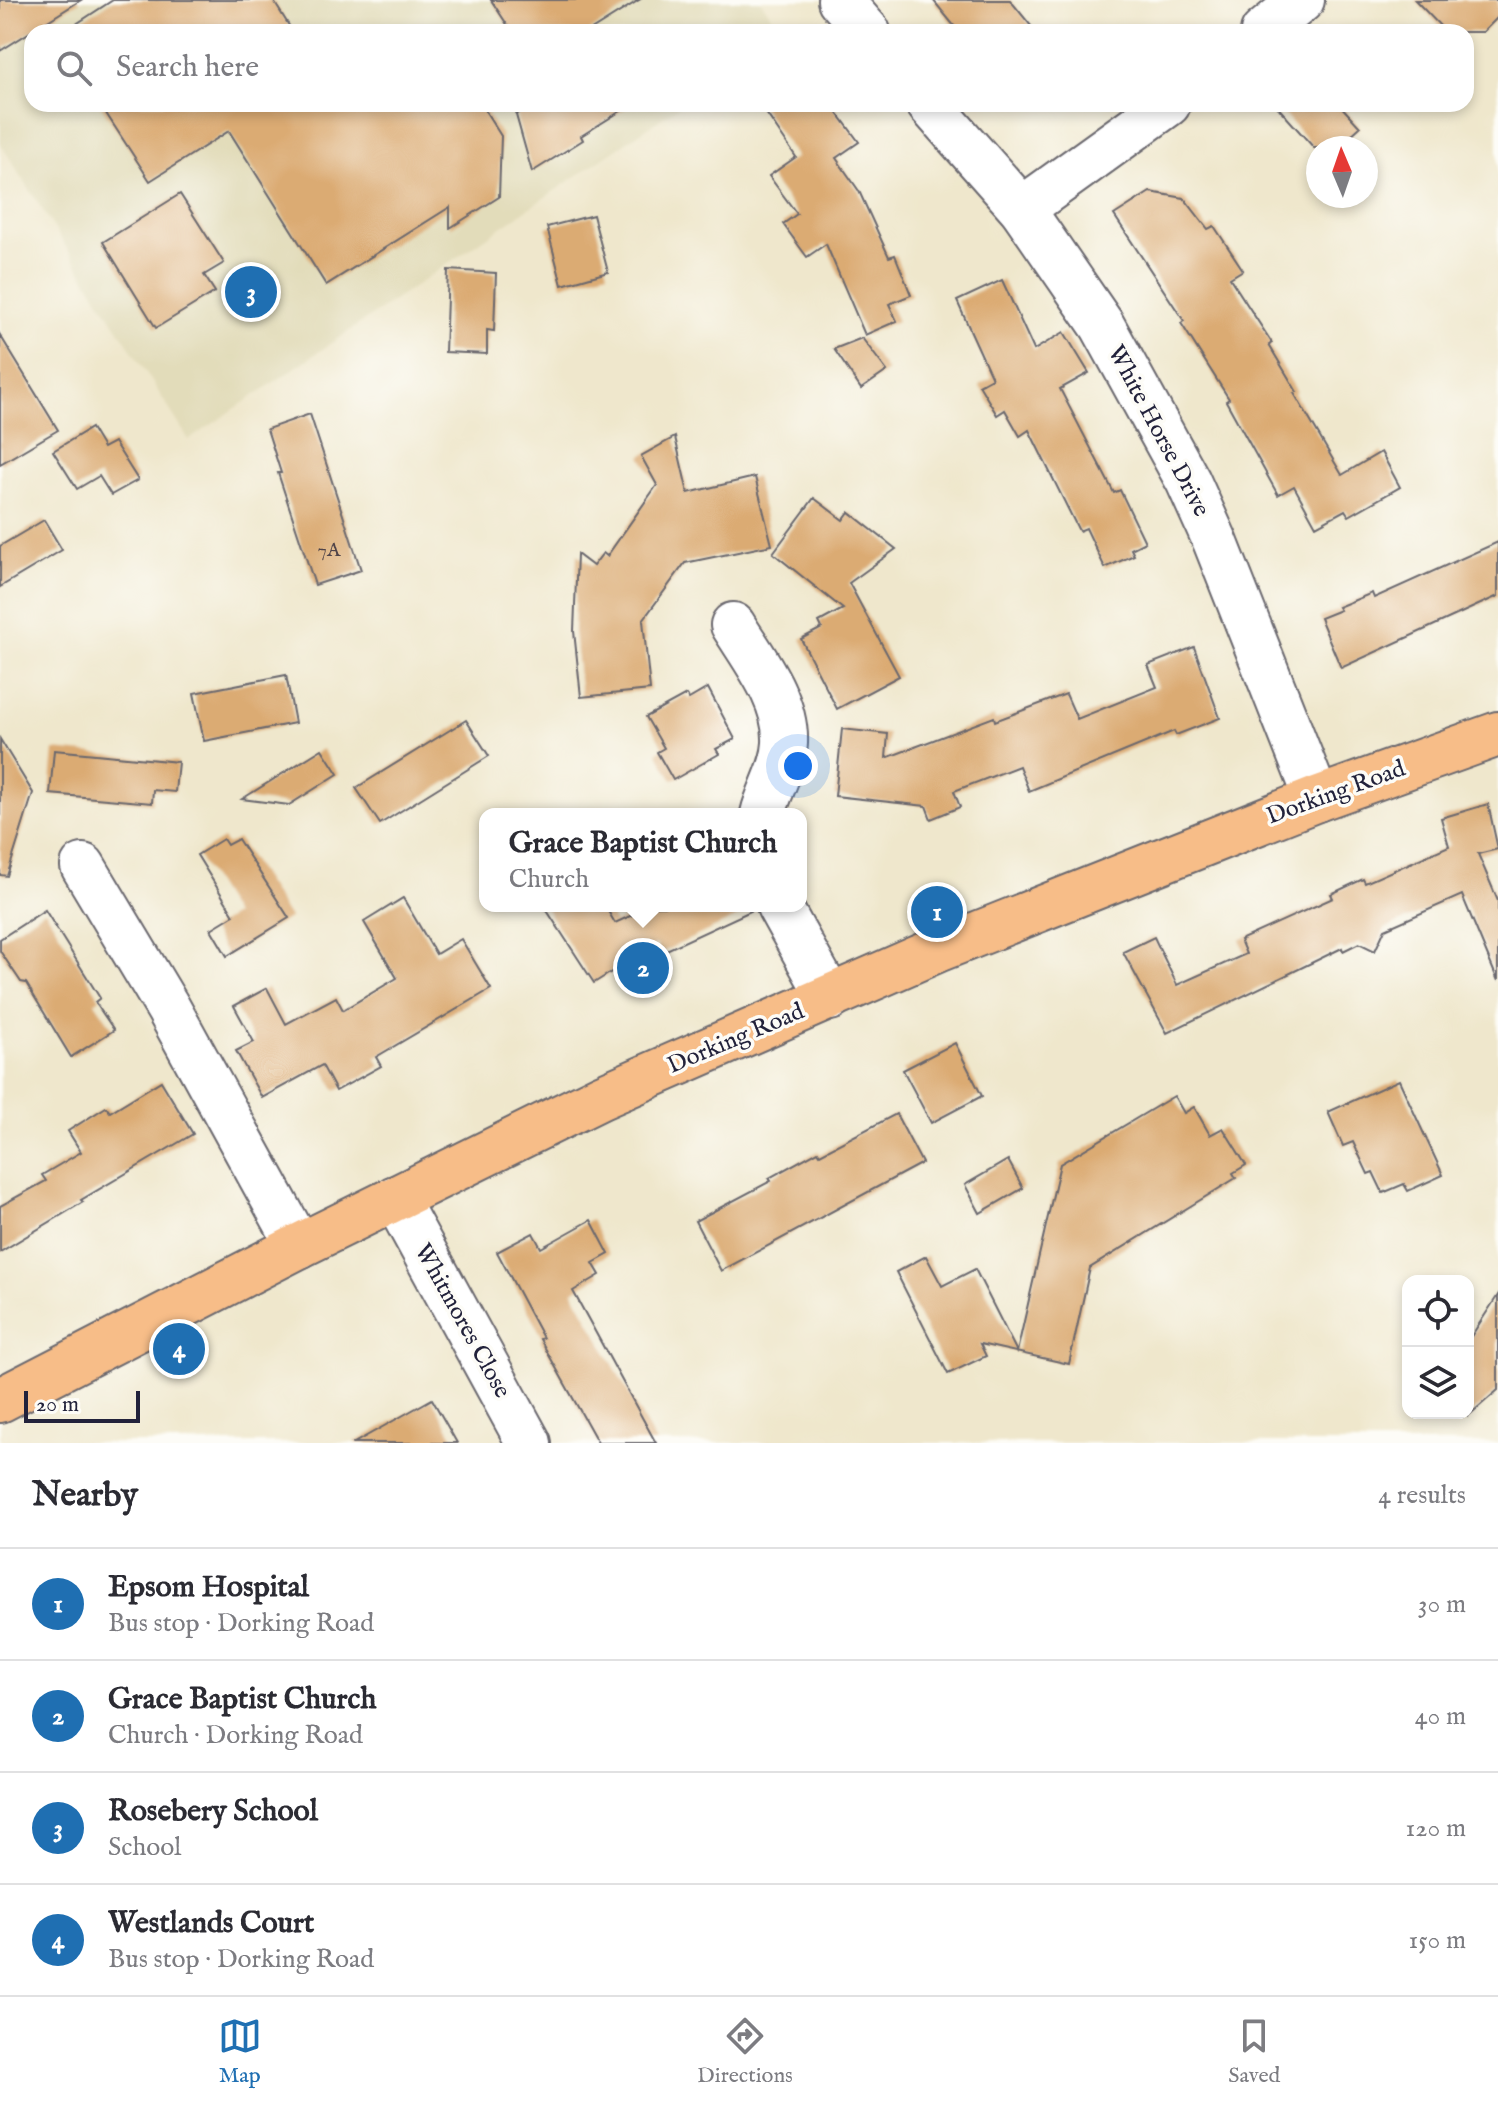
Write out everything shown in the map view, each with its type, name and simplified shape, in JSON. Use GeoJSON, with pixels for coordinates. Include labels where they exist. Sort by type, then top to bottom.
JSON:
{"type":"FeatureCollection","features":[{"type":"Feature","properties":{"kind":"highway","name":"Dorking Road"},"geometry":{"type":"LineString","coordinates":[[0,1400],[299,1246],[601,1097],[937,950],[1317,799],[1498,734]]}},
{"type":"Feature","properties":{"kind":"street"},"geometry":{"type":"LineString","coordinates":[[840,0],[861,24]]}},
{"type":"Feature","properties":{"kind":"street"},"geometry":{"type":"LineString","coordinates":[[1273,24],[1302,0]]}},
{"type":"Feature","properties":{"kind":"street","name":"White Horse Drive"},"geometry":{"type":"LineString","coordinates":[[936,112],[1022,209],[1102,325],[1188,481],[1215,541],[1317,799]]}},
{"type":"Feature","properties":{"kind":"street"},"geometry":{"type":"LineString","coordinates":[[1022,209],[1157,112]]}},
{"type":"Feature","properties":{"kind":"street"},"geometry":{"type":"LineString","coordinates":[[733,625],[770,685],[785,742],[778,777],[765,808]]}},
{"type":"Feature","properties":{"kind":"street"},"geometry":{"type":"LineString","coordinates":[[83,866],[168,1008],[299,1246]]}},
{"type":"Feature","properties":{"kind":"street"},"geometry":{"type":"LineString","coordinates":[[782,912],[830,998]]}},
{"type":"Feature","properties":{"kind":"street","name":"Whitmores Close"},"geometry":{"type":"LineString","coordinates":[[395,1198],[529,1443]]}},
{"type":"Feature","properties":{"kind":"shaded area"},"geometry":{"type":"Polygon","coordinates":[[[0,0],[760,0],[777,24],[24,24],[24,112],[670,112],[189,440],[0,143],[0,0]]]}},
{"type":"Feature","properties":{"kind":"building"},"geometry":{"type":"Polygon","coordinates":[[[0,0],[81,0],[43,24],[24,24],[24,36],[0,51],[0,0]]]}},
{"type":"Feature","properties":{"kind":"building"},"geometry":{"type":"Polygon","coordinates":[[[113,0],[273,0],[288,24],[76,24],[113,0]]]}},
{"type":"Feature","properties":{"kind":"building"},"geometry":{"type":"Polygon","coordinates":[[[491,0],[639,0],[601,24],[507,24],[491,0]]]}},
{"type":"Feature","properties":{"kind":"building"},"geometry":{"type":"Polygon","coordinates":[[[933,0],[1010,0],[1030,24],[952,24],[933,0]]]}},
{"type":"Feature","properties":{"kind":"building"},"geometry":{"type":"Polygon","coordinates":[[[1415,0],[1498,0],[1498,17],[1483,32],[1474,32],[1474,24],[1438,24],[1415,0]]]}},
{"type":"Feature","properties":{"kind":"building"},"geometry":{"type":"Polygon","coordinates":[[[105,112],[486,112],[501,136],[499,197],[450,228],[450,207],[326,285],[229,131],[150,181],[105,112]]]}},
{"type":"Feature","properties":{"kind":"building"},"geometry":{"type":"Polygon","coordinates":[[[521,112],[619,112],[581,136],[583,140],[532,172],[516,115],[521,112]]]}},
{"type":"Feature","properties":{"kind":"building"},"geometry":{"type":"Polygon","coordinates":[[[765,112],[837,112],[859,142],[836,158],[859,191],[889,257],[895,255],[911,295],[889,304],[897,321],[865,335],[826,244],[807,257],[783,224],[797,214],[769,176],[796,157],[765,112]]]}},
{"type":"Feature","properties":{"kind":"building"},"geometry":{"type":"Polygon","coordinates":[[[1282,112],[1346,112],[1360,127],[1350,136],[1306,136],[1306,139],[1282,112]]]}},
{"type":"Feature","properties":{"kind":"building"},"geometry":{"type":"Polygon","coordinates":[[[1150,192],[1184,198],[1208,229],[1214,226],[1243,270],[1230,278],[1272,343],[1269,345],[1297,392],[1294,393],[1342,475],[1381,452],[1400,487],[1349,516],[1345,510],[1316,526],[1294,486],[1278,495],[1226,401],[1229,399],[1181,323],[1184,321],[1114,215],[1150,192]]]}},
{"type":"Feature","properties":{"kind":"building"},"geometry":{"type":"Polygon","coordinates":[[[180,194],[224,263],[204,275],[215,292],[156,328],[103,242],[180,194]]]}},
{"type":"Feature","properties":{"kind":"building"},"geometry":{"type":"Polygon","coordinates":[[[593,215],[608,272],[562,285],[547,227],[593,215]]]}},
{"type":"Feature","properties":{"kind":"building"},"geometry":{"type":"Polygon","coordinates":[[[448,270],[496,273],[494,331],[487,330],[487,354],[445,352],[448,270]]]}},
{"type":"Feature","properties":{"kind":"building"},"geometry":{"type":"Polygon","coordinates":[[[1002,280],[1034,350],[1064,332],[1089,373],[1060,389],[1114,493],[1120,490],[1145,542],[1131,549],[1134,555],[1105,568],[1086,528],[1079,531],[1029,430],[1020,436],[1005,410],[997,415],[979,385],[992,378],[957,301],[1002,280]]]}},
{"type":"Feature","properties":{"kind":"building"},"geometry":{"type":"Polygon","coordinates":[[[0,335],[58,430],[0,464],[0,335]]]}},
{"type":"Feature","properties":{"kind":"building"},"geometry":{"type":"Polygon","coordinates":[[[862,338],[887,371],[861,389],[834,349],[862,338]]]}},
{"type":"Feature","properties":{"kind":"building"},"geometry":{"type":"Polygon","coordinates":[[[310,414],[361,570],[315,585],[278,473],[281,473],[267,429],[310,414]]]}},
{"type":"Feature","properties":{"kind":"building"},"geometry":{"type":"Polygon","coordinates":[[[91,428],[103,448],[114,442],[138,480],[111,495],[99,476],[77,489],[53,451],[91,428]]]}},
{"type":"Feature","properties":{"kind":"building"},"geometry":{"type":"Polygon","coordinates":[[[675,437],[688,493],[755,477],[772,545],[685,563],[643,620],[650,690],[581,697],[574,631],[577,554],[593,566],[603,553],[607,556],[657,485],[641,456],[675,437]]]}},
{"type":"Feature","properties":{"kind":"building"},"geometry":{"type":"Polygon","coordinates":[[[814,498],[843,520],[849,512],[896,549],[849,583],[899,676],[837,709],[801,639],[822,628],[819,622],[843,609],[773,553],[814,498]]]}},
{"type":"Feature","properties":{"kind":"building"},"geometry":{"type":"Polygon","coordinates":[[[44,520],[62,550],[0,587],[0,546],[44,520]]]}},
{"type":"Feature","properties":{"kind":"building"},"geometry":{"type":"Polygon","coordinates":[[[1498,542],[1498,596],[1341,668],[1320,618],[1340,610],[1338,607],[1372,593],[1374,598],[1498,542]]]}},
{"type":"Feature","properties":{"kind":"building"},"geometry":{"type":"Polygon","coordinates":[[[1194,647],[1220,718],[1176,735],[1174,731],[1029,791],[1019,766],[954,791],[960,807],[931,819],[926,806],[835,796],[842,729],[888,734],[886,758],[994,717],[995,721],[1066,694],[1077,719],[1157,687],[1148,665],[1194,647]]]}},
{"type":"Feature","properties":{"kind":"building"},"geometry":{"type":"Polygon","coordinates":[[[286,675],[295,723],[204,741],[194,693],[286,675]]]}},
{"type":"Feature","properties":{"kind":"building"},"geometry":{"type":"Polygon","coordinates":[[[708,688],[735,739],[716,749],[719,754],[673,780],[657,752],[664,748],[646,717],[686,695],[689,699],[708,688]]]}},
{"type":"Feature","properties":{"kind":"building"},"geometry":{"type":"Polygon","coordinates":[[[466,720],[489,756],[380,824],[356,788],[466,720]]]}},
{"type":"Feature","properties":{"kind":"building"},"geometry":{"type":"Polygon","coordinates":[[[0,739],[33,793],[7,876],[0,875],[0,739]]]}},
{"type":"Feature","properties":{"kind":"building"},"geometry":{"type":"Polygon","coordinates":[[[322,749],[338,774],[289,805],[242,799],[322,749]]]}},
{"type":"Feature","properties":{"kind":"building"},"geometry":{"type":"Polygon","coordinates":[[[54,750],[178,762],[175,792],[153,790],[152,803],[50,794],[54,750]]]}},
{"type":"Feature","properties":{"kind":"building"},"geometry":{"type":"Polygon","coordinates":[[[1488,804],[1498,849],[1478,854],[1498,901],[1498,981],[1462,895],[1385,929],[1375,951],[1359,943],[1343,951],[1342,948],[1167,1033],[1123,952],[1154,937],[1177,985],[1246,954],[1240,940],[1333,898],[1331,894],[1363,879],[1365,883],[1449,846],[1441,818],[1488,804]]]}},
{"type":"Feature","properties":{"kind":"building"},"geometry":{"type":"Polygon","coordinates":[[[223,839],[227,845],[238,839],[289,918],[227,956],[211,929],[234,915],[197,855],[223,839]]]}},
{"type":"Feature","properties":{"kind":"building"},"geometry":{"type":"Polygon","coordinates":[[[403,898],[436,954],[461,939],[491,989],[376,1057],[381,1066],[336,1091],[322,1065],[262,1098],[236,1051],[254,1042],[234,1006],[267,988],[286,1024],[336,997],[343,1010],[397,978],[364,922],[403,898]]]}},
{"type":"Feature","properties":{"kind":"building"},"geometry":{"type":"Polygon","coordinates":[[[45,910],[100,998],[95,1002],[114,1030],[71,1057],[26,983],[21,982],[0,951],[0,939],[45,910]]]}},
{"type":"Feature","properties":{"kind":"building"},"geometry":{"type":"Polygon","coordinates":[[[548,912],[609,912],[615,923],[639,912],[749,912],[660,953],[656,944],[594,983],[548,912]]]}},
{"type":"Feature","properties":{"kind":"building"},"geometry":{"type":"Polygon","coordinates":[[[955,1043],[982,1096],[931,1123],[903,1070],[955,1043]]]}},
{"type":"Feature","properties":{"kind":"building"},"geometry":{"type":"Polygon","coordinates":[[[1399,1080],[1443,1175],[1408,1191],[1404,1184],[1383,1193],[1373,1172],[1368,1174],[1353,1142],[1343,1146],[1328,1112],[1399,1080]]]}},
{"type":"Feature","properties":{"kind":"building"},"geometry":{"type":"Polygon","coordinates":[[[161,1081],[193,1134],[0,1252],[0,1206],[46,1181],[42,1175],[81,1152],[68,1131],[106,1107],[110,1112],[161,1081]]]}},
{"type":"Feature","properties":{"kind":"building"},"geometry":{"type":"Polygon","coordinates":[[[1174,1096],[1184,1113],[1194,1107],[1210,1135],[1223,1128],[1246,1165],[1233,1173],[1236,1178],[1090,1268],[1069,1364],[980,1344],[986,1356],[948,1374],[896,1272],[926,1256],[942,1286],[975,1269],[1017,1352],[1060,1164],[1174,1096]]]}},
{"type":"Feature","properties":{"kind":"building"},"geometry":{"type":"Polygon","coordinates":[[[896,1114],[922,1163],[721,1271],[695,1221],[771,1181],[769,1178],[818,1151],[820,1154],[896,1114]]]}},
{"type":"Feature","properties":{"kind":"building"},"geometry":{"type":"Polygon","coordinates":[[[1008,1160],[1023,1188],[980,1213],[965,1185],[1008,1160]]]}},
{"type":"Feature","properties":{"kind":"building"},"geometry":{"type":"Polygon","coordinates":[[[591,1220],[609,1254],[593,1263],[600,1275],[573,1291],[656,1443],[598,1443],[540,1339],[543,1338],[497,1252],[533,1233],[541,1248],[591,1220]]]}},
{"type":"Feature","properties":{"kind":"building"},"geometry":{"type":"Polygon","coordinates":[[[1498,1295],[1498,1390],[1474,1411],[1474,1347],[1474,1332],[1498,1295]]]}},
{"type":"Feature","properties":{"kind":"building"},"geometry":{"type":"Polygon","coordinates":[[[432,1399],[457,1443],[354,1443],[402,1416],[432,1399]]]}},
{"type":"Feature","properties":{"kind":"place","name":"Rosebery School"},"geometry":{"type":"Point","coordinates":[251,292]}},
{"type":"Feature","properties":{"kind":"place","name":"Epsom Hospital"},"geometry":{"type":"Point","coordinates":[937,912]}},
{"type":"Feature","properties":{"kind":"place","name":"Grace Baptist Church"},"geometry":{"type":"Point","coordinates":[643,968]}},
{"type":"Feature","properties":{"kind":"place","name":"Westlands Court"},"geometry":{"type":"Point","coordinates":[179,1349]}}]}
